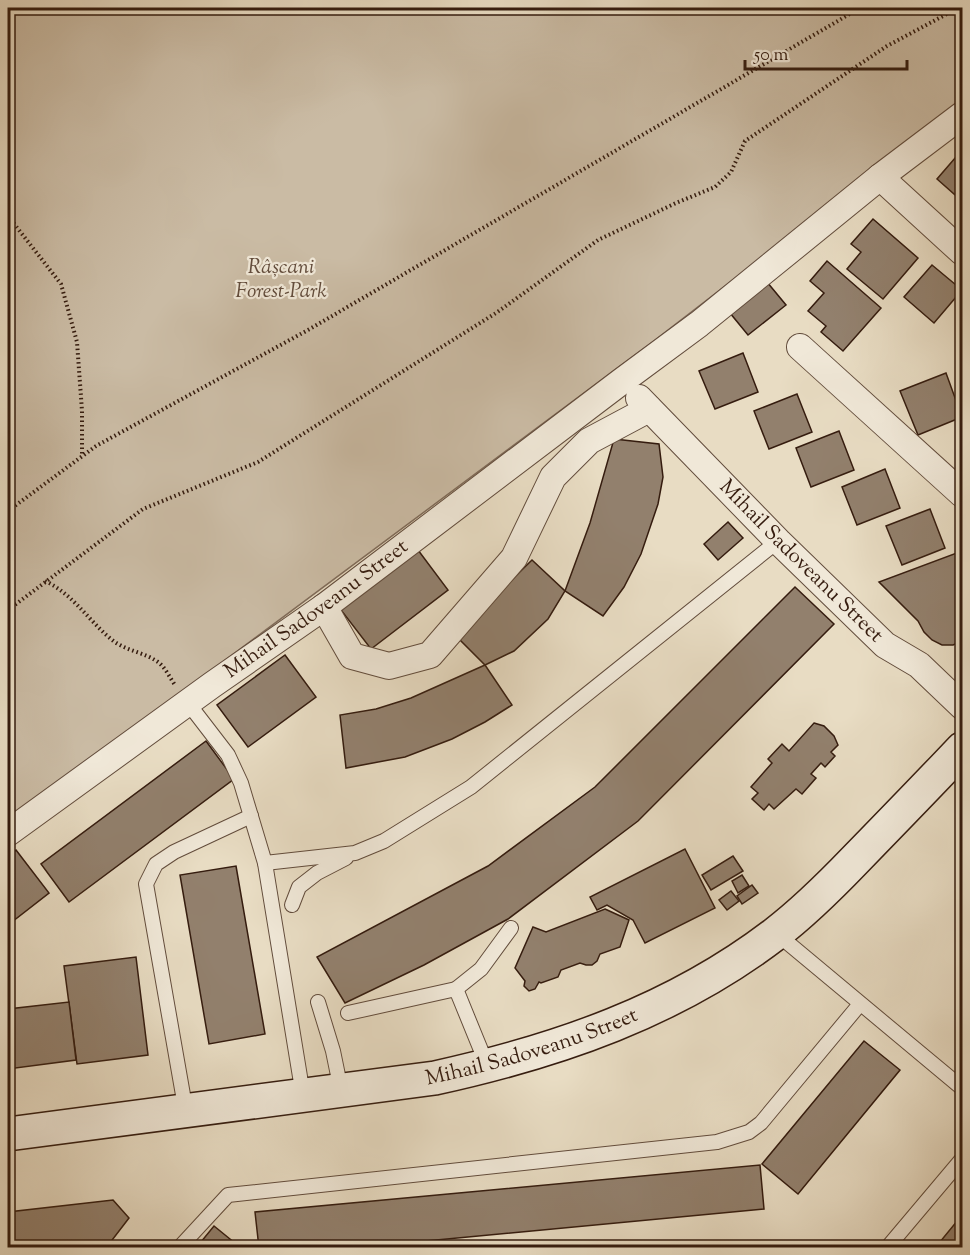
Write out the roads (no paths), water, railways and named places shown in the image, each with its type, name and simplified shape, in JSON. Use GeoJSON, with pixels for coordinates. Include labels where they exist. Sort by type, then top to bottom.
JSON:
{"type":"FeatureCollection","features":[{"type":"Feature","properties":{"kind":"main road","name":"Mihail Sadoveanu Street"},"geometry":{"type":"LineString","coordinates":[[8,1134],[435,1078],[488,1067],[576,1041],[668,1001],[726,969],[776,933],[815,901],[963,749]]}},
{"type":"Feature","properties":{"kind":"street","name":"Mihail Sadoveanu Street"},"geometry":{"type":"LineString","coordinates":[[8,833],[183,696],[324,607],[699,324],[880,177],[963,115]]}},
{"type":"Feature","properties":{"kind":"street"},"geometry":{"type":"LineString","coordinates":[[880,177],[963,252]]}},
{"type":"Feature","properties":{"kind":"street"},"geometry":{"type":"LineString","coordinates":[[800,347],[963,494]]}},
{"type":"Feature","properties":{"kind":"street","name":"Mihail Sadoveanu Street"},"geometry":{"type":"LineString","coordinates":[[622,381],[778,541],[885,645],[919,665],[963,706]]}},
{"type":"Feature","properties":{"kind":"street"},"geometry":{"type":"LineString","coordinates":[[324,607],[352,656],[388,666],[430,655],[514,558],[553,477],[589,441],[649,409]]}},
{"type":"Feature","properties":{"kind":"lane"},"geometry":{"type":"LineString","coordinates":[[292,905],[300,887],[317,873],[355,853],[384,842],[471,787],[778,541]]}},
{"type":"Feature","properties":{"kind":"lane"},"geometry":{"type":"LineString","coordinates":[[183,696],[228,754],[242,783],[265,863],[303,1095]]}},
{"type":"Feature","properties":{"kind":"lane"},"geometry":{"type":"LineString","coordinates":[[186,1112],[146,884],[156,864],[174,852],[251,816]]}},
{"type":"Feature","properties":{"kind":"lane"},"geometry":{"type":"LineString","coordinates":[[265,863],[355,853]]}},
{"type":"Feature","properties":{"kind":"lane"},"geometry":{"type":"LineString","coordinates":[[348,1013],[456,989],[481,969],[511,928]]}},
{"type":"Feature","properties":{"kind":"lane"},"geometry":{"type":"LineString","coordinates":[[776,933],[963,1088]]}},
{"type":"Feature","properties":{"kind":"lane"},"geometry":{"type":"LineString","coordinates":[[456,989],[488,1067]]}},
{"type":"Feature","properties":{"kind":"lane"},"geometry":{"type":"LineString","coordinates":[[318,1002],[333,1051],[341,1090]]}},
{"type":"Feature","properties":{"kind":"lane"},"geometry":{"type":"LineString","coordinates":[[179,1248],[228,1195],[717,1142],[748,1132],[761,1123],[860,1004]]}},
{"type":"Feature","properties":{"kind":"lane"},"geometry":{"type":"LineString","coordinates":[[887,1248],[963,1159]]}},
{"type":"Feature","properties":{"kind":"park label","name":"Râșcani Forest-Park"},"geometry":{"type":"Point","coordinates":[281,280]}}]}
